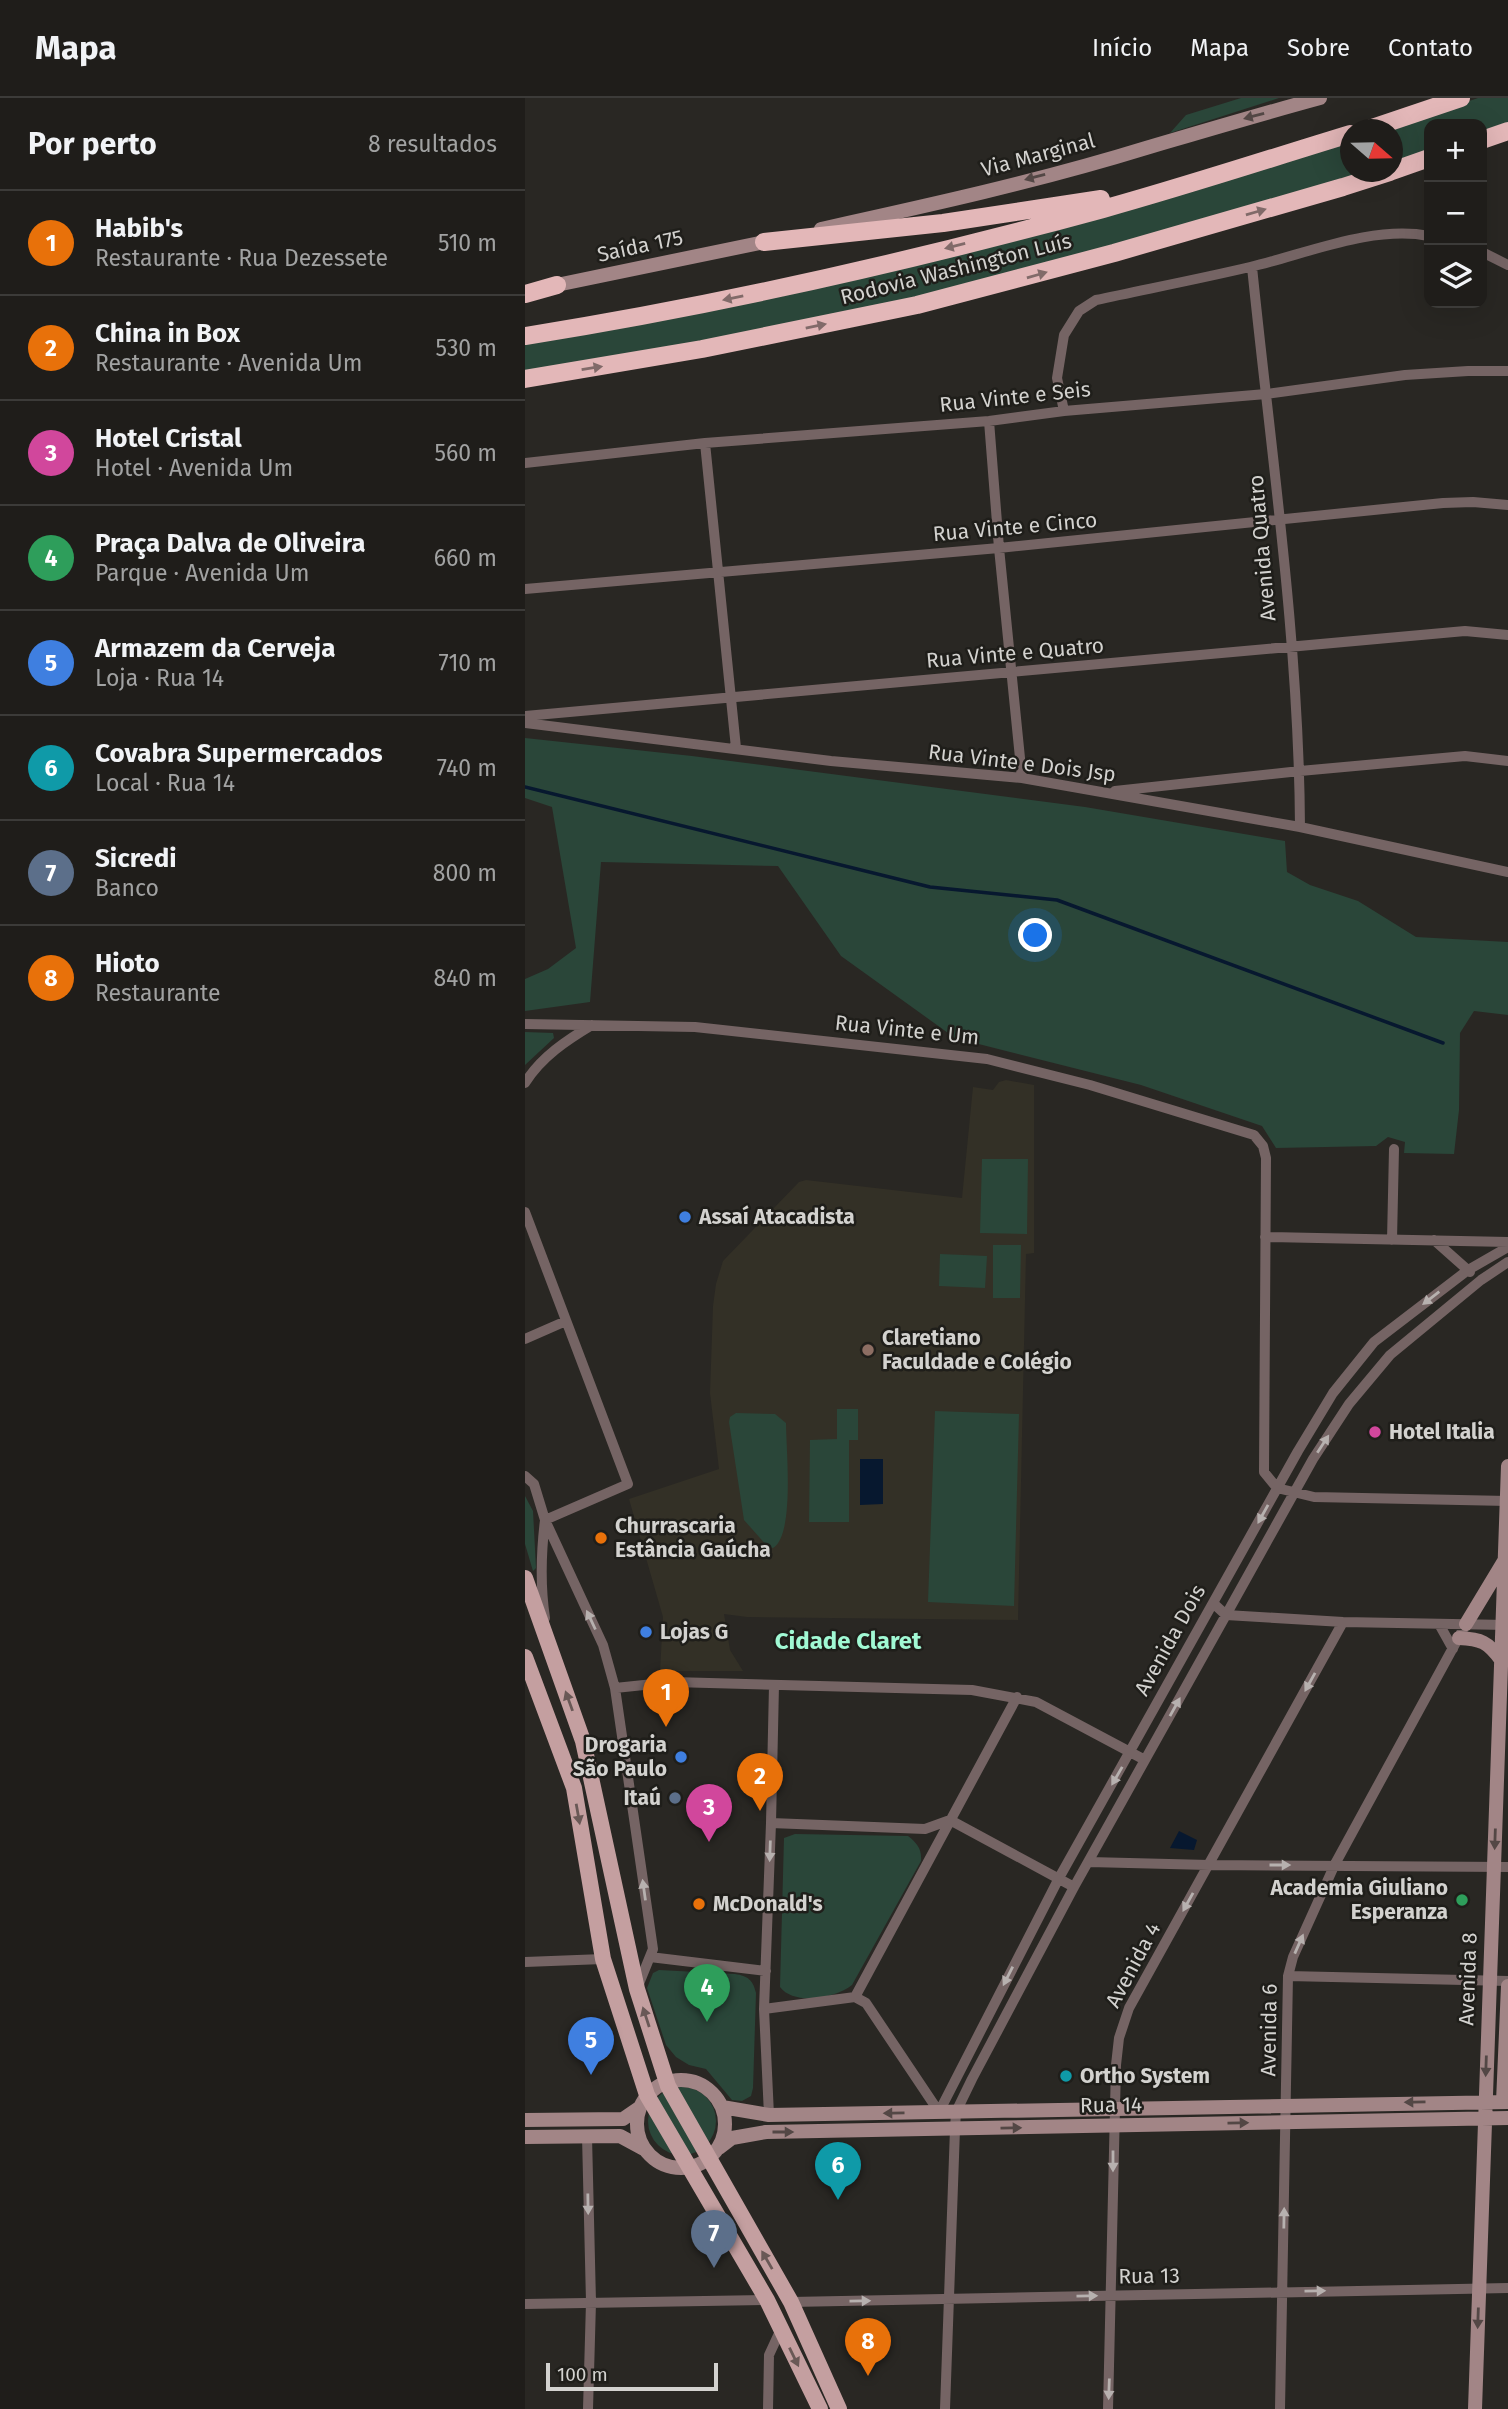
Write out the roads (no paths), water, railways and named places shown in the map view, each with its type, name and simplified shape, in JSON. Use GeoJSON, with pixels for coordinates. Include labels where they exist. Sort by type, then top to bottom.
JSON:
{"type":"FeatureCollection","features":[{"type":"Feature","properties":{"kind":"highway"},"geometry":{"type":"LineString","coordinates":[[1399,119],[1461,98]]}},
{"type":"Feature","properties":{"kind":"highway"},"geometry":{"type":"LineString","coordinates":[[1487,138],[1508,131]]}},
{"type":"Feature","properties":{"kind":"highway","name":"Rodovia Washington Luís"},"geometry":{"type":"LineString","coordinates":[[525,336],[623,320],[811,282],[1016,232],[1340,137]]}},
{"type":"Feature","properties":{"kind":"highway","name":"Rodovia Washington Luís"},"geometry":{"type":"LineString","coordinates":[[1403,167],[1424,160]]}},
{"type":"Feature","properties":{"kind":"highway","name":"Rodovia Washington Luís"},"geometry":{"type":"LineString","coordinates":[[525,379],[715,346],[930,302],[1102,257],[1358,182]]}},
{"type":"Feature","properties":{"kind":"highway"},"geometry":{"type":"LineString","coordinates":[[764,242],[943,223],[1190,183]]}},
{"type":"Feature","properties":{"kind":"highway"},"geometry":{"type":"LineString","coordinates":[[525,293],[557,285]]}},
{"type":"Feature","properties":{"kind":"main road","name":"Via Marginal"},"geometry":{"type":"LineString","coordinates":[[764,242],[935,204],[1320,98]]}},
{"type":"Feature","properties":{"kind":"main road","name":"Saída 175"},"geometry":{"type":"LineString","coordinates":[[557,285],[764,242]]}},
{"type":"Feature","properties":{"kind":"main road","name":"Avenida 8"},"geometry":{"type":"LineString","coordinates":[[1475,2409],[1489,1982],[1501,1867],[1501,1660],[1505,1625],[1508,1466]]}},
{"type":"Feature","properties":{"kind":"main road"},"geometry":{"type":"LineString","coordinates":[[1466,1624],[1505,1560]]}},
{"type":"Feature","properties":{"kind":"main road"},"geometry":{"type":"LineString","coordinates":[[525,1578],[583,1741],[637,1989],[666,2082],[714,2154],[791,2302],[839,2409]]}},
{"type":"Feature","properties":{"kind":"main road"},"geometry":{"type":"LineString","coordinates":[[1456,1644],[1474,1639],[1491,1646],[1501,1660]]}},
{"type":"Feature","properties":{"kind":"main road"},"geometry":{"type":"LineString","coordinates":[[525,1657],[574,1788],[603,1959],[643,2101],[691,2168],[767,2300],[820,2409]]}},
{"type":"Feature","properties":{"kind":"main road"},"geometry":{"type":"LineString","coordinates":[[1506,2102],[1508,1984]]}},
{"type":"Feature","properties":{"kind":"main road"},"geometry":{"type":"LineString","coordinates":[[525,2120],[623,2119],[666,2082],[697,2082],[714,2094],[722,2107],[725,2132],[714,2154]]}},
{"type":"Feature","properties":{"kind":"main road"},"geometry":{"type":"LineString","coordinates":[[643,2101],[636,2127],[639,2142],[644,2149],[663,2166],[691,2168]]}},
{"type":"Feature","properties":{"kind":"main road","name":"Rua 14"},"geometry":{"type":"LineString","coordinates":[[722,2107],[769,2115],[1506,2102]]}},
{"type":"Feature","properties":{"kind":"main road","name":"Rua 14"},"geometry":{"type":"LineString","coordinates":[[691,2168],[714,2154],[732,2138],[766,2132],[1508,2118]]}},
{"type":"Feature","properties":{"kind":"main road"},"geometry":{"type":"LineString","coordinates":[[525,2137],[620,2136],[644,2149]]}},
{"type":"Feature","properties":{"kind":"street"},"geometry":{"type":"LineString","coordinates":[[1064,411],[1057,378],[1063,335],[1079,311],[1096,300],[1252,267],[1391,233],[1424,236]]}},
{"type":"Feature","properties":{"kind":"street"},"geometry":{"type":"LineString","coordinates":[[1487,254],[1508,265]]}},
{"type":"Feature","properties":{"kind":"street","name":"Avenida Quatro"},"geometry":{"type":"LineString","coordinates":[[1252,267],[1281,521],[1300,771],[1300,827]]}},
{"type":"Feature","properties":{"kind":"street","name":"Rua Vinte e Seis"},"geometry":{"type":"LineString","coordinates":[[525,463],[705,443],[989,421],[1064,411],[1266,394],[1405,375],[1508,371]]}},
{"type":"Feature","properties":{"kind":"street"},"geometry":{"type":"LineString","coordinates":[[989,421],[1022,778]]}},
{"type":"Feature","properties":{"kind":"street"},"geometry":{"type":"LineString","coordinates":[[705,443],[736,748]]}},
{"type":"Feature","properties":{"kind":"street","name":"Rua Vinte e Cinco"},"geometry":{"type":"LineString","coordinates":[[525,589],[999,548],[1443,503],[1508,505]]}},
{"type":"Feature","properties":{"kind":"street","name":"Rua Vinte e Quatro"},"geometry":{"type":"LineString","coordinates":[[525,716],[1465,631],[1508,635]]}},
{"type":"Feature","properties":{"kind":"street","name":"Rua Vinte e Dois Jsp"},"geometry":{"type":"LineString","coordinates":[[525,723],[831,761],[1022,778],[1300,827],[1508,872]]}},
{"type":"Feature","properties":{"kind":"street"},"geometry":{"type":"LineString","coordinates":[[1105,792],[1465,756],[1508,761]]}},
{"type":"Feature","properties":{"kind":"street","name":"Rua Vinte e Um"},"geometry":{"type":"LineString","coordinates":[[525,1024],[695,1027],[987,1059],[1090,1085],[1243,1131],[1260,1141],[1266,1152],[1265,1237]]}},
{"type":"Feature","properties":{"kind":"street"},"geometry":{"type":"LineString","coordinates":[[525,1083],[561,1044],[594,1024]]}},
{"type":"Feature","properties":{"kind":"street"},"geometry":{"type":"LineString","coordinates":[[1392,1240],[1394,1149]]}},
{"type":"Feature","properties":{"kind":"street"},"geometry":{"type":"LineString","coordinates":[[525,1212],[628,1484],[545,1520]]}},
{"type":"Feature","properties":{"kind":"street"},"geometry":{"type":"LineString","coordinates":[[1507,1501],[1314,1497],[1277,1488],[1264,1472],[1265,1237],[1508,1244]]}},
{"type":"Feature","properties":{"kind":"street"},"geometry":{"type":"LineString","coordinates":[[1434,1240],[1481,1280]]}},
{"type":"Feature","properties":{"kind":"street","name":"Avenida Dois"},"geometry":{"type":"LineString","coordinates":[[939,2112],[1059,1878],[1333,1393],[1374,1342],[1468,1270],[1508,1244]]}},
{"type":"Feature","properties":{"kind":"street","name":"Avenida Dois"},"geometry":{"type":"LineString","coordinates":[[956,2112],[1074,1887],[1294,1492],[1349,1404],[1389,1355],[1481,1280],[1508,1262]]}},
{"type":"Feature","properties":{"kind":"street"},"geometry":{"type":"LineString","coordinates":[[525,1339],[566,1321]]}},
{"type":"Feature","properties":{"kind":"street"},"geometry":{"type":"LineString","coordinates":[[525,1476],[534,1484],[545,1520],[603,1645],[615,1688],[653,1949],[637,1989]]}},
{"type":"Feature","properties":{"kind":"street"},"geometry":{"type":"LineString","coordinates":[[545,1520],[541,1558],[542,1597],[551,1650]]}},
{"type":"Feature","properties":{"kind":"street"},"geometry":{"type":"LineString","coordinates":[[1213,1603],[1226,1615],[1343,1622],[1505,1625]]}},
{"type":"Feature","properties":{"kind":"street","name":"Avenida 4"},"geometry":{"type":"LineString","coordinates":[[1108,2409],[1113,2126],[1119,2038],[1129,2008],[1343,1622]]}},
{"type":"Feature","properties":{"kind":"street"},"geometry":{"type":"LineString","coordinates":[[1202,1623],[1217,1631]]}},
{"type":"Feature","properties":{"kind":"street"},"geometry":{"type":"LineString","coordinates":[[1439,1624],[1456,1644]]}},
{"type":"Feature","properties":{"kind":"street","name":"Avenida 6"},"geometry":{"type":"LineString","coordinates":[[1280,2409],[1289,1976],[1293,1957],[1335,1864],[1466,1624]]}},
{"type":"Feature","properties":{"kind":"street"},"geometry":{"type":"LineString","coordinates":[[615,1688],[673,1682],[972,1690],[1036,1702],[1145,1760]]}},
{"type":"Feature","properties":{"kind":"street"},"geometry":{"type":"LineString","coordinates":[[769,2115],[764,2009],[774,1685]]}},
{"type":"Feature","properties":{"kind":"street"},"geometry":{"type":"LineString","coordinates":[[855,1997],[1017,1697]]}},
{"type":"Feature","properties":{"kind":"street"},"geometry":{"type":"LineString","coordinates":[[771,1823],[925,1829],[950,1820],[1074,1887]]}},
{"type":"Feature","properties":{"kind":"street"},"geometry":{"type":"LineString","coordinates":[[1089,1861],[1209,1865],[1501,1867]]}},
{"type":"Feature","properties":{"kind":"street"},"geometry":{"type":"LineString","coordinates":[[649,1957],[766,1971]]}},
{"type":"Feature","properties":{"kind":"street"},"geometry":{"type":"LineString","coordinates":[[525,1962],[603,1959]]}},
{"type":"Feature","properties":{"kind":"street"},"geometry":{"type":"LineString","coordinates":[[1289,1976],[1508,1984]]}},
{"type":"Feature","properties":{"kind":"street"},"geometry":{"type":"LineString","coordinates":[[764,2009],[855,1997],[866,2003],[939,2112]]}},
{"type":"Feature","properties":{"kind":"street"},"geometry":{"type":"LineString","coordinates":[[945,2409],[956,2112]]}},
{"type":"Feature","properties":{"kind":"street"},"geometry":{"type":"LineString","coordinates":[[587,2136],[591,2302],[588,2409]]}},
{"type":"Feature","properties":{"kind":"street","name":"Rua 13"},"geometry":{"type":"LineString","coordinates":[[791,2302],[1508,2288]]}},
{"type":"Feature","properties":{"kind":"street"},"geometry":{"type":"LineString","coordinates":[[525,2304],[767,2300]]}},
{"type":"Feature","properties":{"kind":"street"},"geometry":{"type":"LineString","coordinates":[[768,2409],[769,2355],[781,2329]]}},
{"type":"Feature","properties":{"kind":"water"},"geometry":{"type":"Polygon","coordinates":[[[860,1459],[883,1459],[883,1504],[860,1505],[860,1459]]]}},
{"type":"Feature","properties":{"kind":"water"},"geometry":{"type":"Polygon","coordinates":[[[1179,1831],[1197,1840],[1194,1850],[1170,1848],[1179,1831]]]}},
{"type":"Feature","properties":{"kind":"waterway"},"geometry":{"type":"LineString","coordinates":[[525,787],[930,887],[1057,900],[1443,1043]]}},
{"type":"Feature","properties":{"kind":"place","name":"Assaí Atacadista"},"geometry":{"type":"Point","coordinates":[685,1217]}},
{"type":"Feature","properties":{"kind":"place","name":"Claretiano Faculdade e Colégio"},"geometry":{"type":"Point","coordinates":[868,1350]}},
{"type":"Feature","properties":{"kind":"place","name":"Hotel Italia"},"geometry":{"type":"Point","coordinates":[1375,1432]}},
{"type":"Feature","properties":{"kind":"place","name":"Churrascaria Estância Gaúcha"},"geometry":{"type":"Point","coordinates":[601,1538]}},
{"type":"Feature","properties":{"kind":"place","name":"Lojas G"},"geometry":{"type":"Point","coordinates":[646,1632]}},
{"type":"Feature","properties":{"kind":"place","name":"Habib's"},"geometry":{"type":"Point","coordinates":[666,1727]}},
{"type":"Feature","properties":{"kind":"place","name":"Drogaria São Paulo"},"geometry":{"type":"Point","coordinates":[681,1757]}},
{"type":"Feature","properties":{"kind":"place","name":"Itaú"},"geometry":{"type":"Point","coordinates":[675,1798]}},
{"type":"Feature","properties":{"kind":"place","name":"China in Box"},"geometry":{"type":"Point","coordinates":[760,1811]}},
{"type":"Feature","properties":{"kind":"place","name":"Hotel Cristal"},"geometry":{"type":"Point","coordinates":[709,1842]}},
{"type":"Feature","properties":{"kind":"place","name":"Academia Giuliano Esperanza"},"geometry":{"type":"Point","coordinates":[1462,1900]}},
{"type":"Feature","properties":{"kind":"place","name":"McDonald's"},"geometry":{"type":"Point","coordinates":[699,1904]}},
{"type":"Feature","properties":{"kind":"place","name":"Praça Dalva de Oliveira"},"geometry":{"type":"Point","coordinates":[707,2022]}},
{"type":"Feature","properties":{"kind":"place","name":"Armazem da Cerveja"},"geometry":{"type":"Point","coordinates":[591,2075]}},
{"type":"Feature","properties":{"kind":"place","name":"Ortho System"},"geometry":{"type":"Point","coordinates":[1066,2076]}},
{"type":"Feature","properties":{"kind":"place","name":"Covabra Supermercados"},"geometry":{"type":"Point","coordinates":[838,2200]}},
{"type":"Feature","properties":{"kind":"place","name":"Sicredi"},"geometry":{"type":"Point","coordinates":[714,2268]}},
{"type":"Feature","properties":{"kind":"place","name":"Hioto"},"geometry":{"type":"Point","coordinates":[868,2376]}},
{"type":"Feature","properties":{"kind":"district","name":"Cidade Claret"},"geometry":{"type":"Point","coordinates":[848,1641]}}]}
